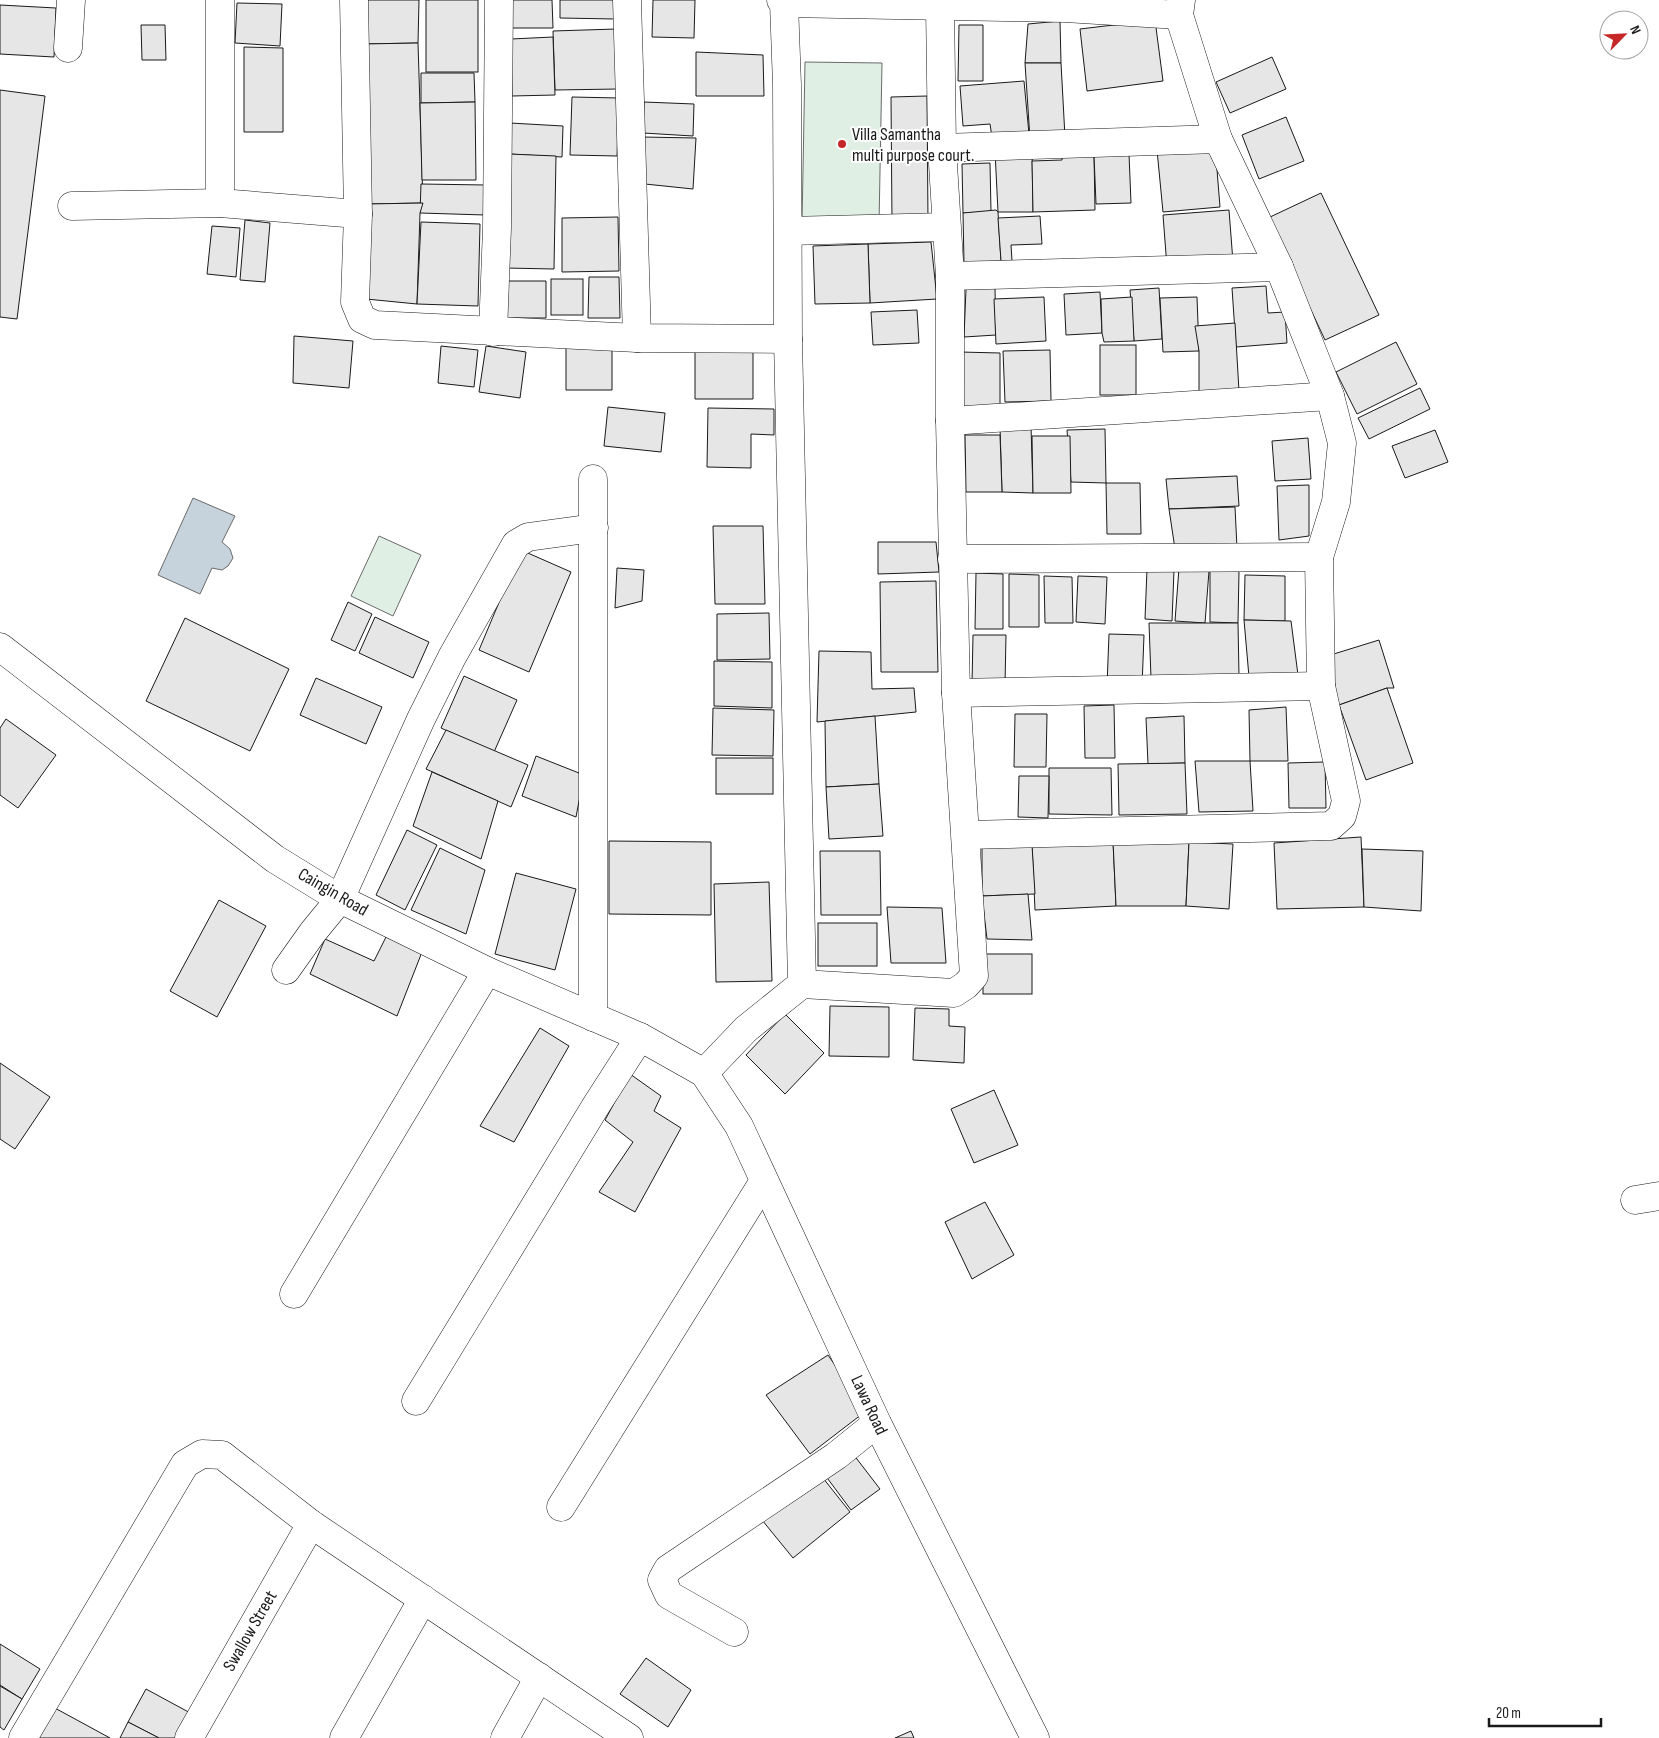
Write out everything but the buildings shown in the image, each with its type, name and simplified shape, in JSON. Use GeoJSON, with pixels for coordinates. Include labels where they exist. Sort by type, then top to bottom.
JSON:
{"type":"FeatureCollection","features":[{"type":"Feature","properties":{"kind":"street"},"geometry":{"type":"LineString","coordinates":[[68,48],[71,0]]}},
{"type":"Feature","properties":{"kind":"street"},"geometry":{"type":"LineString","coordinates":[[220,0],[220,203]]}},
{"type":"Feature","properties":{"kind":"street"},"geometry":{"type":"LineString","coordinates":[[354,0],[358,214],[355,302],[362,319],[375,325],[493,332],[637,338],[788,339]]}},
{"type":"Feature","properties":{"kind":"street"},"geometry":{"type":"LineString","coordinates":[[493,332],[497,228],[499,0]]}},
{"type":"Feature","properties":{"kind":"street"},"geometry":{"type":"LineString","coordinates":[[627,0],[637,338]]}},
{"type":"Feature","properties":{"kind":"street"},"geometry":{"type":"LineString","coordinates":[[802,984],[788,339],[787,85],[783,2],[1065,8],[1180,7],[1218,139],[1279,267],[1330,396],[1342,442],[1336,502],[1320,557],[1321,686],[1346,800],[1342,816],[1331,826],[966,834]]}},
{"type":"Feature","properties":{"kind":"street"},"geometry":{"type":"LineString","coordinates":[[704,1073],[746,1029],[802,984],[954,993],[966,985],[974,976],[956,694],[950,421],[950,276],[942,148],[940,6]]}},
{"type":"Feature","properties":{"kind":"street"},"geometry":{"type":"LineString","coordinates":[[942,148],[1218,139]]}},
{"type":"Feature","properties":{"kind":"street"},"geometry":{"type":"LineString","coordinates":[[72,206],[220,203],[358,214]]}},
{"type":"Feature","properties":{"kind":"street"},"geometry":{"type":"LineString","coordinates":[[788,231],[946,227]]}},
{"type":"Feature","properties":{"kind":"street"},"geometry":{"type":"LineString","coordinates":[[950,276],[1279,267]]}},
{"type":"Feature","properties":{"kind":"street"},"geometry":{"type":"LineString","coordinates":[[950,421],[1330,396]]}},
{"type":"Feature","properties":{"kind":"street"},"geometry":{"type":"LineString","coordinates":[[593,479],[593,1017]]}},
{"type":"Feature","properties":{"kind":"street"},"geometry":{"type":"LineString","coordinates":[[286,970],[312,932],[340,899],[425,710],[452,657],[516,544],[528,537],[594,528]]}},
{"type":"Feature","properties":{"kind":"street"},"geometry":{"type":"LineString","coordinates":[[952,559],[1320,557]]}},
{"type":"Feature","properties":{"kind":"street","name":"Caingin Road"},"geometry":{"type":"LineString","coordinates":[[0,647],[275,858],[340,899],[487,971],[640,1037],[704,1073]]}},
{"type":"Feature","properties":{"kind":"street"},"geometry":{"type":"LineString","coordinates":[[956,694],[1321,686]]}},
{"type":"Feature","properties":{"kind":"street"},"geometry":{"type":"LineString","coordinates":[[294,1294],[487,971]]}},
{"type":"Feature","properties":{"kind":"street"},"geometry":{"type":"LineString","coordinates":[[416,1401],[592,1112],[640,1037]]}},
{"type":"Feature","properties":{"kind":"street","name":"Lawa Road"},"geometry":{"type":"LineString","coordinates":[[704,1073],[738,1126],[877,1423],[1035,1738]]}},
{"type":"Feature","properties":{"kind":"street"},"geometry":{"type":"LineString","coordinates":[[561,1506],[764,1181]]}},
{"type":"Feature","properties":{"kind":"street"},"geometry":{"type":"LineString","coordinates":[[734,1632],[669,1595],[662,1580],[668,1568],[836,1456],[877,1423]]}},
{"type":"Feature","properties":{"kind":"street"},"geometry":{"type":"LineString","coordinates":[[23,1738],[185,1464],[202,1454],[222,1455],[311,1524],[629,1738]]}},
{"type":"Feature","properties":{"kind":"street","name":"Swallow Street"},"geometry":{"type":"LineString","coordinates":[[189,1738],[311,1524]]}},
{"type":"Feature","properties":{"kind":"street"},"geometry":{"type":"LineString","coordinates":[[344,1738],[424,1599]]}},
{"type":"Feature","properties":{"kind":"street"},"geometry":{"type":"LineString","coordinates":[[505,1738],[539,1677]]}},
{"type":"Feature","properties":{"kind":"green space","name":"Villa Samantha multi purpose court."},"geometry":{"type":"Polygon","coordinates":[[[805,62],[882,63],[879,225],[802,224],[805,62]]]}},
{"type":"Feature","properties":{"kind":"green space"},"geometry":{"type":"Polygon","coordinates":[[[379,536],[421,555],[393,616],[351,596],[379,536]]]}},
{"type":"Feature","properties":{"kind":"shaded area"},"geometry":{"type":"Polygon","coordinates":[[[193,498],[235,516],[222,542],[230,549],[233,558],[228,566],[222,570],[212,568],[200,594],[158,575],[193,498]]]}},
{"type":"Feature","properties":{"kind":"place","name":"Villa Samantha multi purpose court."},"geometry":{"type":"Point","coordinates":[842,144]}}]}
